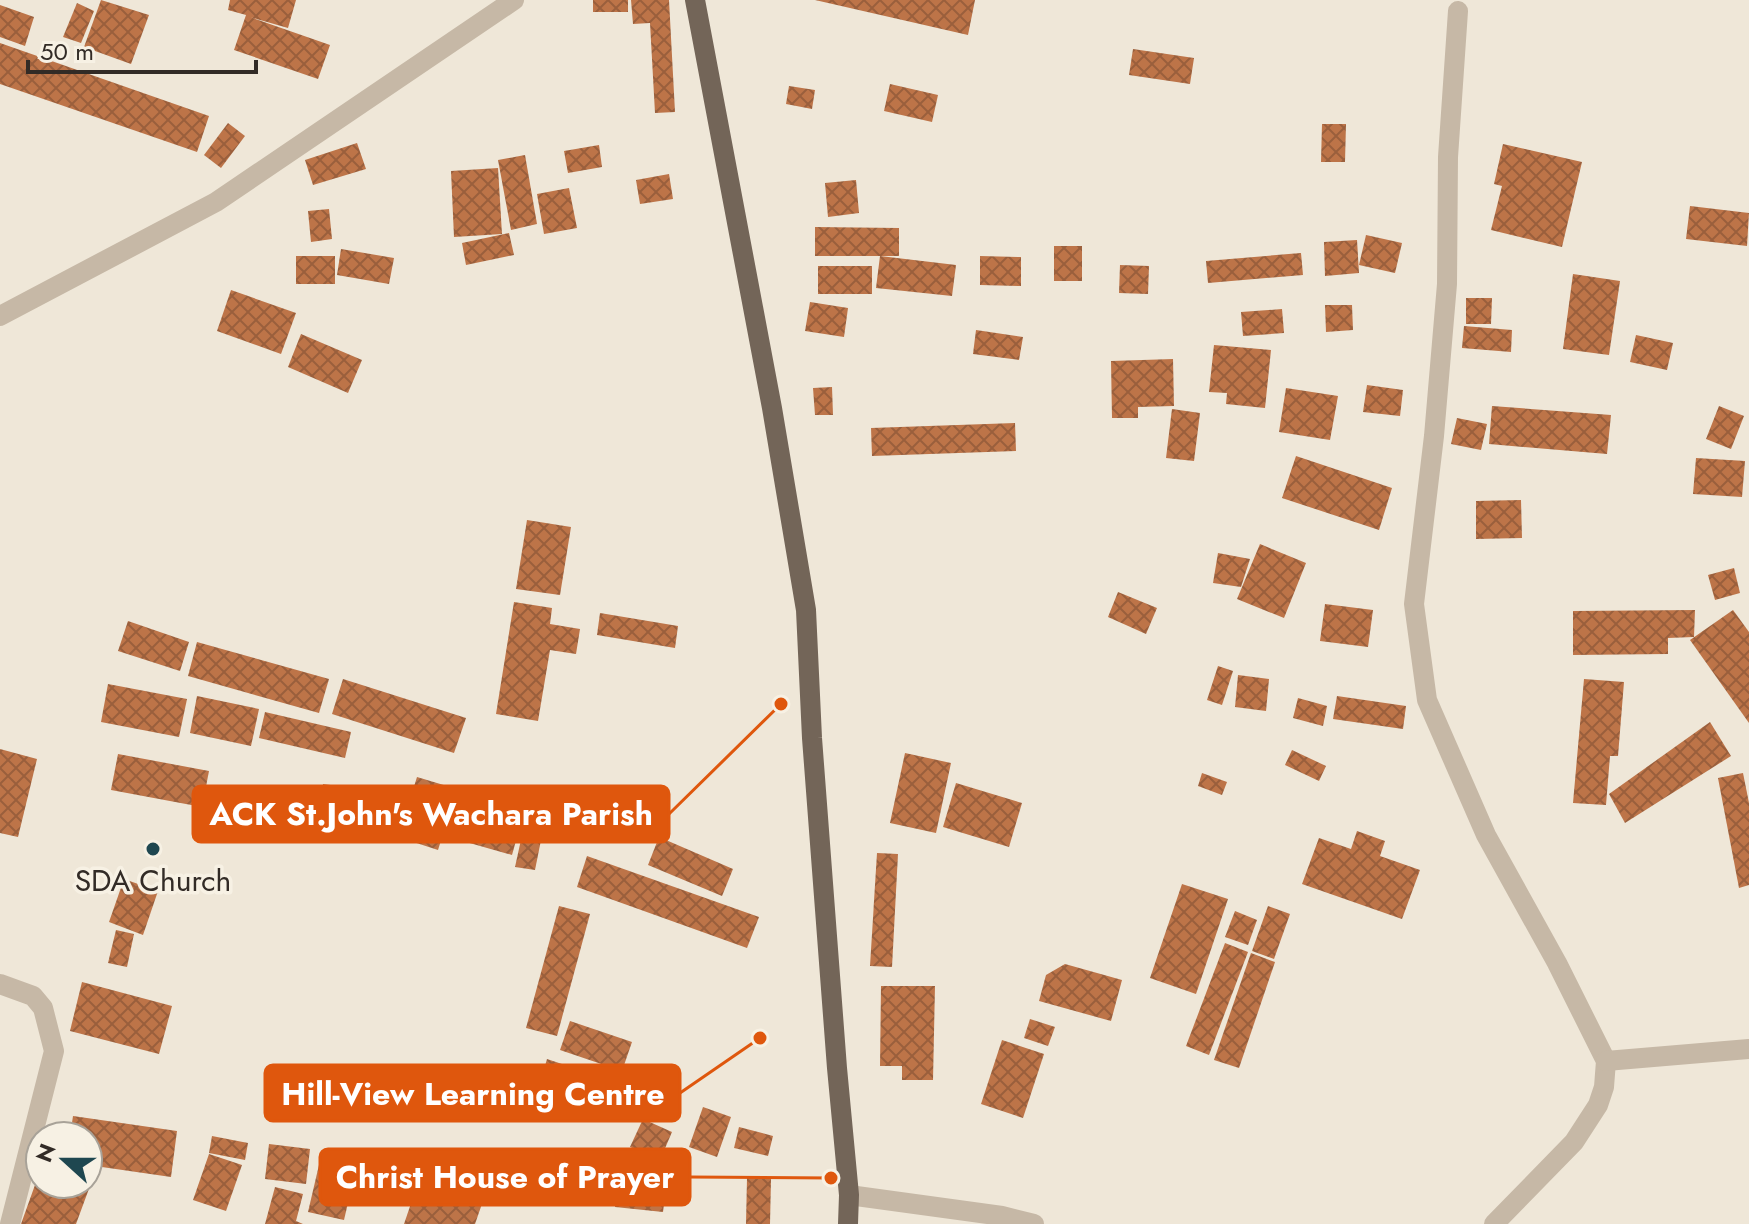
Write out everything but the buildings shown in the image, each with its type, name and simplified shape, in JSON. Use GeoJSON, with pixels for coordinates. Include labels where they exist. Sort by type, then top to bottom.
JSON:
{"type":"FeatureCollection","features":[{"type":"Feature","properties":{"kind":"main road"},"geometry":{"type":"LineString","coordinates":[[695,0],[769,392],[806,610],[833,1021],[849,1195],[848,1224]]}},
{"type":"Feature","properties":{"kind":"street"},"geometry":{"type":"LineString","coordinates":[[0,316],[216,202],[514,0]]}},
{"type":"Feature","properties":{"kind":"street"},"geometry":{"type":"LineString","coordinates":[[1458,11],[1448,157],[1447,284],[1434,436],[1414,604],[1427,700],[1486,835],[1557,963],[1606,1061],[1604,1087],[1598,1105],[1574,1142],[1494,1224]]}},
{"type":"Feature","properties":{"kind":"street"},"geometry":{"type":"LineString","coordinates":[[0,984],[33,996],[43,1008],[54,1051],[10,1224]]}},
{"type":"Feature","properties":{"kind":"street"},"geometry":{"type":"LineString","coordinates":[[1606,1061],[1749,1049]]}},
{"type":"Feature","properties":{"kind":"street"},"geometry":{"type":"LineString","coordinates":[[849,1195],[1002,1216],[1034,1224]]}},
{"type":"Feature","properties":{"kind":"place","name":"ACK St.John's Wachara Parish"},"geometry":{"type":"Point","coordinates":[781,704]}},
{"type":"Feature","properties":{"kind":"place","name":"SDA Church"},"geometry":{"type":"Point","coordinates":[153,849]}},
{"type":"Feature","properties":{"kind":"place","name":"Hill-View Learning Centre"},"geometry":{"type":"Point","coordinates":[760,1038]}},
{"type":"Feature","properties":{"kind":"place","name":"Christ House of Prayer"},"geometry":{"type":"Point","coordinates":[831,1178]}}]}
